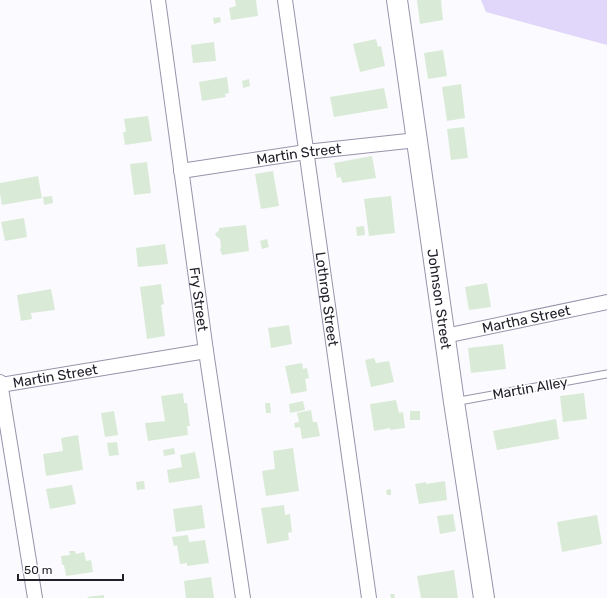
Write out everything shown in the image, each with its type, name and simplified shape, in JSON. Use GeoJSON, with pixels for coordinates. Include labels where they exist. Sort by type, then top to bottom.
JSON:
{"type":"FeatureCollection","features":[{"type":"Feature","properties":{"kind":"street","name":"Fry Street"},"geometry":{"type":"LineString","coordinates":[[158,0],[206,351],[243,598]]}},
{"type":"Feature","properties":{"kind":"street","name":"Lothrop Street"},"geometry":{"type":"LineString","coordinates":[[285,0],[369,598]]}},
{"type":"Feature","properties":{"kind":"street","name":"Johnson Street"},"geometry":{"type":"LineString","coordinates":[[397,0],[454,402],[484,598]]}},
{"type":"Feature","properties":{"kind":"street","name":"Martin Street"},"geometry":{"type":"LineString","coordinates":[[181,171],[306,152],[417,140]]}},
{"type":"Feature","properties":{"kind":"street","name":"Martha Street"},"geometry":{"type":"LineString","coordinates":[[445,336],[607,302]]}},
{"type":"Feature","properties":{"kind":"street","name":"Martin Street"},"geometry":{"type":"LineString","coordinates":[[0,385],[206,351]]}},
{"type":"Feature","properties":{"kind":"street"},"geometry":{"type":"LineString","coordinates":[[0,382],[35,598]]}},
{"type":"Feature","properties":{"kind":"lane","name":"Martin Alley"},"geometry":{"type":"LineString","coordinates":[[454,402],[607,374]]}},
{"type":"Feature","properties":{"kind":"shaded area"},"geometry":{"type":"Polygon","coordinates":[[[481,0],[607,0],[607,45],[486,12],[481,0]]]}},
{"type":"Feature","properties":{"kind":"building"},"geometry":{"type":"Polygon","coordinates":[[[235,0],[256,0],[258,16],[231,20],[229,8],[236,6],[235,0]]]}},
{"type":"Feature","properties":{"kind":"building"},"geometry":{"type":"Polygon","coordinates":[[[417,0],[441,0],[443,20],[420,24],[417,0]]]}},
{"type":"Feature","properties":{"kind":"building"},"geometry":{"type":"Polygon","coordinates":[[[220,17],[221,22],[214,24],[213,18],[220,17]]]}},
{"type":"Feature","properties":{"kind":"building"},"geometry":{"type":"Polygon","coordinates":[[[376,39],[378,47],[381,46],[385,66],[360,72],[353,44],[376,39]]]}},
{"type":"Feature","properties":{"kind":"building"},"geometry":{"type":"Polygon","coordinates":[[[214,42],[216,61],[193,63],[191,45],[214,42]]]}},
{"type":"Feature","properties":{"kind":"building"},"geometry":{"type":"Polygon","coordinates":[[[443,50],[447,76],[428,79],[424,53],[443,50]]]}},
{"type":"Feature","properties":{"kind":"building"},"geometry":{"type":"Polygon","coordinates":[[[227,77],[229,93],[225,94],[226,97],[202,101],[199,82],[227,77]]]}},
{"type":"Feature","properties":{"kind":"building"},"geometry":{"type":"Polygon","coordinates":[[[249,79],[250,86],[243,88],[242,81],[249,79]]]}},
{"type":"Feature","properties":{"kind":"building"},"geometry":{"type":"Polygon","coordinates":[[[461,84],[465,118],[447,121],[442,87],[461,84]]]}},
{"type":"Feature","properties":{"kind":"building"},"geometry":{"type":"Polygon","coordinates":[[[384,88],[388,108],[334,117],[330,97],[384,88]]]}},
{"type":"Feature","properties":{"kind":"building"},"geometry":{"type":"Polygon","coordinates":[[[148,116],[152,141],[125,145],[123,132],[126,132],[124,119],[148,116]]]}},
{"type":"Feature","properties":{"kind":"building"},"geometry":{"type":"Polygon","coordinates":[[[464,127],[468,158],[451,160],[447,129],[464,127]]]}},
{"type":"Feature","properties":{"kind":"building"},"geometry":{"type":"Polygon","coordinates":[[[372,156],[376,178],[342,183],[341,177],[337,178],[334,163],[372,156]]]}},
{"type":"Feature","properties":{"kind":"building"},"geometry":{"type":"Polygon","coordinates":[[[147,162],[151,193],[134,195],[130,164],[147,162]]]}},
{"type":"Feature","properties":{"kind":"building"},"geometry":{"type":"Polygon","coordinates":[[[273,171],[279,206],[261,209],[255,174],[273,171]]]}},
{"type":"Feature","properties":{"kind":"building"},"geometry":{"type":"Polygon","coordinates":[[[38,176],[42,198],[2,205],[0,183],[38,176]]]}},
{"type":"Feature","properties":{"kind":"building"},"geometry":{"type":"Polygon","coordinates":[[[52,196],[53,203],[44,205],[43,197],[52,196]]]}},
{"type":"Feature","properties":{"kind":"building"},"geometry":{"type":"Polygon","coordinates":[[[391,196],[395,233],[369,236],[364,199],[391,196]]]}},
{"type":"Feature","properties":{"kind":"building"},"geometry":{"type":"Polygon","coordinates":[[[24,218],[27,237],[5,241],[1,222],[24,218]]]}},
{"type":"Feature","properties":{"kind":"building"},"geometry":{"type":"Polygon","coordinates":[[[246,225],[249,251],[222,255],[220,249],[220,239],[215,234],[219,228],[246,225]]]}},
{"type":"Feature","properties":{"kind":"building"},"geometry":{"type":"Polygon","coordinates":[[[364,226],[365,235],[357,236],[356,227],[364,226]]]}},
{"type":"Feature","properties":{"kind":"building"},"geometry":{"type":"Polygon","coordinates":[[[267,239],[269,247],[262,249],[260,241],[267,239]]]}},
{"type":"Feature","properties":{"kind":"building"},"geometry":{"type":"Polygon","coordinates":[[[165,244],[168,264],[138,267],[136,248],[165,244]]]}},
{"type":"Feature","properties":{"kind":"building"},"geometry":{"type":"Polygon","coordinates":[[[487,283],[491,307],[469,310],[465,287],[487,283]]]}},
{"type":"Feature","properties":{"kind":"building"},"geometry":{"type":"Polygon","coordinates":[[[161,284],[164,304],[161,305],[165,336],[147,339],[140,287],[161,284]]]}},
{"type":"Feature","properties":{"kind":"building"},"geometry":{"type":"Polygon","coordinates":[[[51,289],[55,310],[31,313],[32,319],[21,321],[17,295],[51,289]]]}},
{"type":"Feature","properties":{"kind":"building"},"geometry":{"type":"Polygon","coordinates":[[[289,325],[292,344],[271,348],[268,328],[289,325]]]}},
{"type":"Feature","properties":{"kind":"building"},"geometry":{"type":"Polygon","coordinates":[[[503,344],[506,369],[471,373],[468,348],[503,344]]]}},
{"type":"Feature","properties":{"kind":"building"},"geometry":{"type":"Polygon","coordinates":[[[374,358],[376,363],[389,361],[394,382],[371,387],[365,360],[374,358]]]}},
{"type":"Feature","properties":{"kind":"building"},"geometry":{"type":"Polygon","coordinates":[[[302,363],[303,369],[307,368],[309,378],[305,379],[307,391],[291,394],[285,366],[302,363]]]}},
{"type":"Feature","properties":{"kind":"building"},"geometry":{"type":"Polygon","coordinates":[[[183,393],[184,403],[187,403],[190,426],[187,426],[188,435],[148,441],[145,423],[165,421],[161,396],[183,393]]]}},
{"type":"Feature","properties":{"kind":"building"},"geometry":{"type":"Polygon","coordinates":[[[584,393],[587,419],[563,422],[560,396],[584,393]]]}},
{"type":"Feature","properties":{"kind":"building"},"geometry":{"type":"Polygon","coordinates":[[[396,400],[399,413],[403,412],[405,428],[390,430],[390,428],[374,431],[370,404],[396,400]]]}},
{"type":"Feature","properties":{"kind":"building"},"geometry":{"type":"Polygon","coordinates":[[[303,401],[305,410],[290,413],[289,404],[303,401]]]}},
{"type":"Feature","properties":{"kind":"building"},"geometry":{"type":"Polygon","coordinates":[[[265,403],[270,403],[271,413],[266,413],[265,403]]]}},
{"type":"Feature","properties":{"kind":"building"},"geometry":{"type":"Polygon","coordinates":[[[311,410],[313,422],[317,422],[320,436],[302,439],[300,427],[295,428],[294,423],[299,422],[297,413],[311,410]]]}},
{"type":"Feature","properties":{"kind":"building"},"geometry":{"type":"Polygon","coordinates":[[[114,411],[118,435],[105,437],[101,413],[114,411]]]}},
{"type":"Feature","properties":{"kind":"building"},"geometry":{"type":"Polygon","coordinates":[[[410,411],[420,411],[420,420],[410,420],[410,411]]]}},
{"type":"Feature","properties":{"kind":"building"},"geometry":{"type":"Polygon","coordinates":[[[556,419],[559,439],[497,450],[493,431],[556,419]]]}},
{"type":"Feature","properties":{"kind":"building"},"geometry":{"type":"Polygon","coordinates":[[[78,435],[83,470],[46,476],[43,454],[63,451],[61,438],[78,435]]]}},
{"type":"Feature","properties":{"kind":"building"},"geometry":{"type":"Polygon","coordinates":[[[117,442],[119,455],[109,456],[107,443],[117,442]]]}},
{"type":"Feature","properties":{"kind":"building"},"geometry":{"type":"Polygon","coordinates":[[[174,448],[175,454],[164,456],[163,450],[174,448]]]}},
{"type":"Feature","properties":{"kind":"building"},"geometry":{"type":"Polygon","coordinates":[[[293,448],[299,491],[266,496],[262,471],[275,469],[273,451],[293,448]]]}},
{"type":"Feature","properties":{"kind":"building"},"geometry":{"type":"Polygon","coordinates":[[[195,452],[200,478],[169,483],[167,470],[182,467],[180,455],[195,452]]]}},
{"type":"Feature","properties":{"kind":"building"},"geometry":{"type":"Polygon","coordinates":[[[144,481],[145,489],[137,490],[136,482],[144,481]]]}},
{"type":"Feature","properties":{"kind":"building"},"geometry":{"type":"Polygon","coordinates":[[[445,481],[447,500],[419,504],[415,484],[445,481]]]}},
{"type":"Feature","properties":{"kind":"building"},"geometry":{"type":"Polygon","coordinates":[[[72,485],[76,504],[50,509],[46,489],[72,485]]]}},
{"type":"Feature","properties":{"kind":"building"},"geometry":{"type":"Polygon","coordinates":[[[391,489],[391,495],[387,495],[386,490],[391,489]]]}},
{"type":"Feature","properties":{"kind":"building"},"geometry":{"type":"Polygon","coordinates":[[[202,505],[205,528],[176,532],[173,509],[202,505]]]}},
{"type":"Feature","properties":{"kind":"building"},"geometry":{"type":"Polygon","coordinates":[[[284,505],[285,515],[290,514],[292,532],[288,533],[289,540],[267,544],[261,508],[284,505]]]}},
{"type":"Feature","properties":{"kind":"building"},"geometry":{"type":"Polygon","coordinates":[[[453,514],[456,531],[440,534],[437,516],[453,514]]]}},
{"type":"Feature","properties":{"kind":"building"},"geometry":{"type":"Polygon","coordinates":[[[597,515],[602,544],[562,552],[557,522],[597,515]]]}},
{"type":"Feature","properties":{"kind":"building"},"geometry":{"type":"Polygon","coordinates":[[[188,535],[189,542],[205,540],[209,563],[187,566],[187,563],[180,564],[177,545],[174,546],[172,537],[188,535]]]}},
{"type":"Feature","properties":{"kind":"building"},"geometry":{"type":"Polygon","coordinates":[[[69,551],[75,551],[76,554],[84,552],[86,561],[91,560],[93,572],[66,576],[64,565],[62,565],[61,556],[70,555],[69,551]]]}},
{"type":"Feature","properties":{"kind":"building"},"geometry":{"type":"Polygon","coordinates":[[[454,570],[458,598],[421,598],[417,576],[454,570]]]}},
{"type":"Feature","properties":{"kind":"building"},"geometry":{"type":"Polygon","coordinates":[[[211,577],[214,598],[186,598],[184,581],[211,577]]]}},
{"type":"Feature","properties":{"kind":"building"},"geometry":{"type":"Polygon","coordinates":[[[390,594],[394,594],[395,598],[391,598],[390,594]]]}},
{"type":"Feature","properties":{"kind":"building"},"geometry":{"type":"Polygon","coordinates":[[[104,595],[104,598],[87,597],[104,595]]]}}]}
